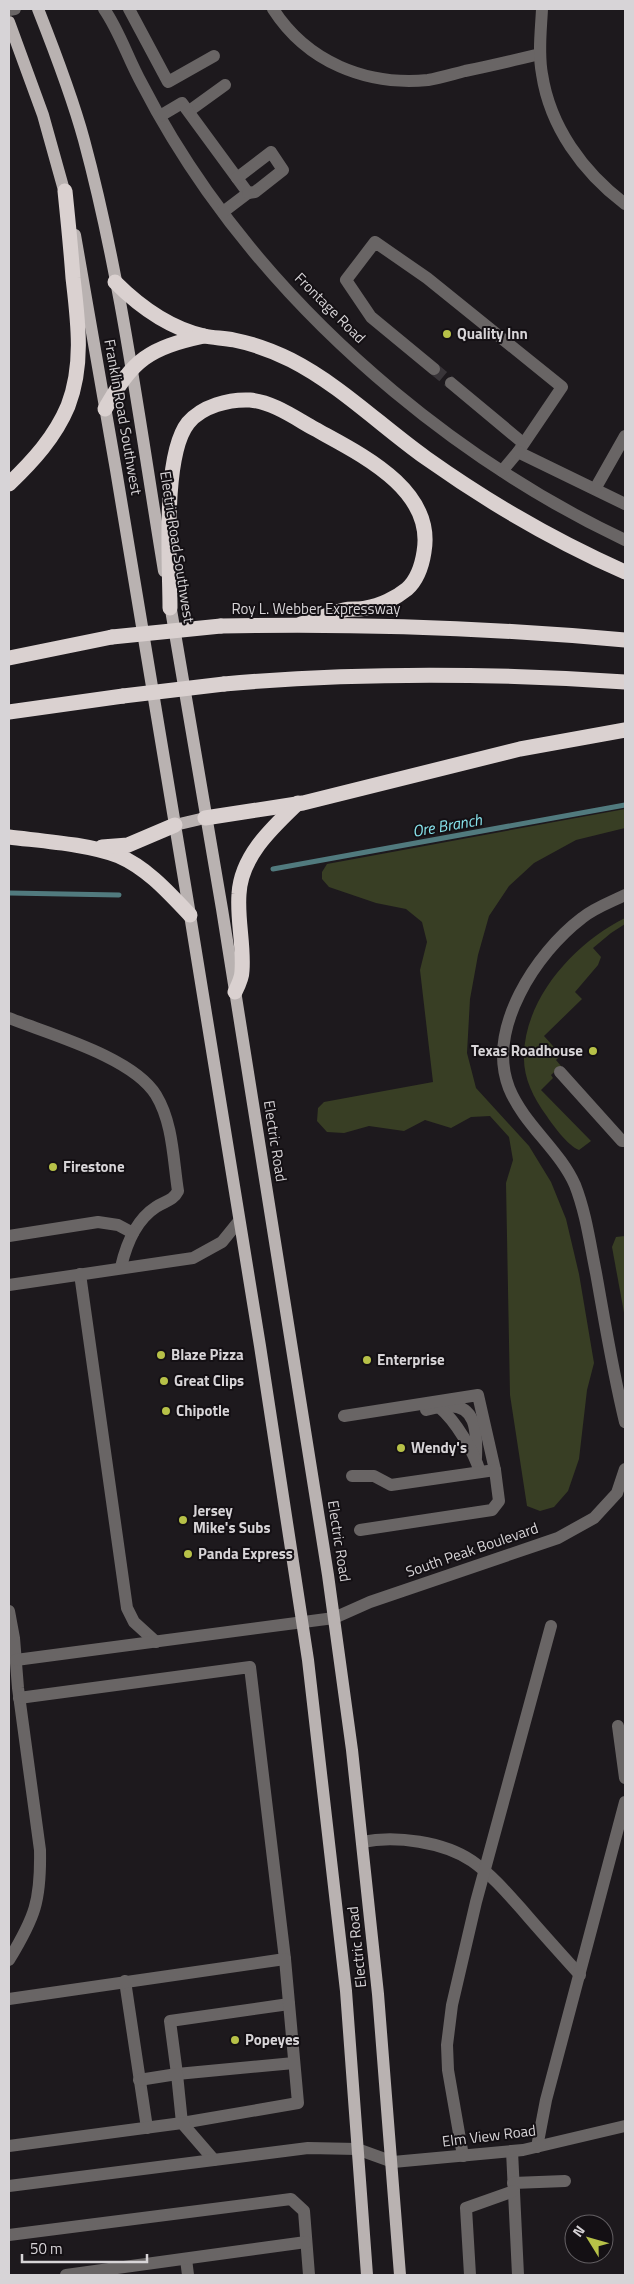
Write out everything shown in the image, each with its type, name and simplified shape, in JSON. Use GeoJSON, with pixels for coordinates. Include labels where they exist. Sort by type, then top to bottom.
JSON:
{"type":"FeatureCollection","features":[{"type":"Feature","properties":{"kind":"highway"},"geometry":{"type":"LineString","coordinates":[[9,484],[35,458],[52,435],[67,406],[75,383],[79,330],[65,191]]}},
{"type":"Feature","properties":{"kind":"highway"},"geometry":{"type":"LineString","coordinates":[[115,282],[145,310],[177,326],[204,336],[234,340],[263,348],[292,361],[319,377],[426,458],[492,502],[543,532],[625,572]]}},
{"type":"Feature","properties":{"kind":"highway"},"geometry":{"type":"LineString","coordinates":[[105,408],[121,380],[130,369],[147,355],[161,347],[204,336]]}},
{"type":"Feature","properties":{"kind":"highway"},"geometry":{"type":"LineString","coordinates":[[170,608],[171,478],[174,455],[180,434],[189,422],[201,412],[217,405],[250,400],[271,405],[334,440],[390,475],[405,489],[417,506],[425,524],[426,542],[423,560],[416,576],[404,591],[386,602],[367,608],[346,610],[301,624]]}},
{"type":"Feature","properties":{"kind":"highway","name":"Roy L. Webber Expressway"},"geometry":{"type":"LineString","coordinates":[[9,658],[112,637],[221,626],[301,624],[395,626],[625,640]]}},
{"type":"Feature","properties":{"kind":"highway"},"geometry":{"type":"LineString","coordinates":[[9,712],[123,696],[287,678],[446,674],[537,676],[625,682]]}},
{"type":"Feature","properties":{"kind":"highway"},"geometry":{"type":"LineString","coordinates":[[205,818],[298,803],[520,749],[625,730]]}},
{"type":"Feature","properties":{"kind":"highway"},"geometry":{"type":"LineString","coordinates":[[235,992],[242,972],[239,893],[245,868],[255,850],[272,828],[298,803]]}},
{"type":"Feature","properties":{"kind":"highway"},"geometry":{"type":"LineString","coordinates":[[83,847],[128,845],[175,825]]}},
{"type":"Feature","properties":{"kind":"highway"},"geometry":{"type":"LineString","coordinates":[[9,837],[83,847],[119,856],[158,881],[190,915]]}},
{"type":"Feature","properties":{"kind":"main road"},"geometry":{"type":"LineString","coordinates":[[38,9],[65,79],[84,140],[115,282]]}},
{"type":"Feature","properties":{"kind":"main road","name":"Franklin Road Southwest"},"geometry":{"type":"LineString","coordinates":[[9,22],[44,115],[77,242],[175,825]]}},
{"type":"Feature","properties":{"kind":"main road","name":"Electric Road Southwest"},"geometry":{"type":"LineString","coordinates":[[115,282],[205,818]]}},
{"type":"Feature","properties":{"kind":"main road"},"geometry":{"type":"LineString","coordinates":[[190,915],[175,825],[205,818]]}},
{"type":"Feature","properties":{"kind":"main road","name":"Electric Road"},"geometry":{"type":"LineString","coordinates":[[205,818],[235,992],[334,1618],[362,1842],[378,1994],[393,2162],[400,2275]]}},
{"type":"Feature","properties":{"kind":"main road","name":"Electric Road"},"geometry":{"type":"LineString","coordinates":[[190,915],[302,1622],[325,1798],[346,1991],[366,2275]]}},
{"type":"Feature","properties":{"kind":"street"},"geometry":{"type":"LineString","coordinates":[[9,10],[15,9]]}},
{"type":"Feature","properties":{"kind":"street","name":"Frontage Road"},"geometry":{"type":"LineString","coordinates":[[104,9],[175,143],[223,212],[285,286],[336,339],[443,431],[544,497],[625,540]]}},
{"type":"Feature","properties":{"kind":"street"},"geometry":{"type":"LineString","coordinates":[[129,9],[168,82],[214,56]]}},
{"type":"Feature","properties":{"kind":"street"},"geometry":{"type":"LineString","coordinates":[[273,9],[291,32],[311,51],[331,64],[353,74],[377,79],[403,81],[430,80],[540,54]]}},
{"type":"Feature","properties":{"kind":"street"},"geometry":{"type":"LineString","coordinates":[[542,9],[540,54],[542,74],[548,101],[558,127],[582,161],[625,204]]}},
{"type":"Feature","properties":{"kind":"street"},"geometry":{"type":"LineString","coordinates":[[126,50],[145,39]]}},
{"type":"Feature","properties":{"kind":"street"},"geometry":{"type":"LineString","coordinates":[[188,111],[225,85]]}},
{"type":"Feature","properties":{"kind":"street"},"geometry":{"type":"LineString","coordinates":[[160,116],[182,102],[248,193]]}},
{"type":"Feature","properties":{"kind":"street"},"geometry":{"type":"LineString","coordinates":[[223,212],[248,193],[255,192],[283,170],[271,152],[237,178]]}},
{"type":"Feature","properties":{"kind":"street"},"geometry":{"type":"LineString","coordinates":[[434,370],[372,317],[346,280],[375,242],[427,278],[562,387],[502,471]]}},
{"type":"Feature","properties":{"kind":"street"},"geometry":{"type":"LineString","coordinates":[[451,383],[520,448],[625,504]]}},
{"type":"Feature","properties":{"kind":"street"},"geometry":{"type":"LineString","coordinates":[[595,489],[625,436]]}},
{"type":"Feature","properties":{"kind":"street"},"geometry":{"type":"LineString","coordinates":[[625,895],[582,917],[542,958],[512,1006],[503,1050],[509,1088],[531,1126],[554,1153],[574,1185],[587,1229],[625,1422]]}},
{"type":"Feature","properties":{"kind":"street"},"geometry":{"type":"LineString","coordinates":[[9,1018],[111,1058],[131,1069],[156,1094],[168,1124],[178,1191],[174,1198],[156,1207],[133,1233],[125,1250],[121,1268]]}},
{"type":"Feature","properties":{"kind":"street"},"geometry":{"type":"LineString","coordinates":[[560,1072],[622,1141],[625,1141]]}},
{"type":"Feature","properties":{"kind":"street"},"geometry":{"type":"LineString","coordinates":[[9,1236],[98,1222],[118,1225],[133,1233]]}},
{"type":"Feature","properties":{"kind":"street"},"geometry":{"type":"LineString","coordinates":[[9,1285],[193,1258],[222,1242],[239,1222]]}},
{"type":"Feature","properties":{"kind":"street"},"geometry":{"type":"LineString","coordinates":[[80,1274],[127,1608],[134,1622],[156,1642]]}},
{"type":"Feature","properties":{"kind":"street"},"geometry":{"type":"LineString","coordinates":[[344,1416],[478,1395],[495,1470],[499,1502],[492,1510],[360,1530]]}},
{"type":"Feature","properties":{"kind":"street"},"geometry":{"type":"LineString","coordinates":[[391,1409],[399,1414],[456,1405],[465,1410],[473,1420],[477,1438],[476,1458]]}},
{"type":"Feature","properties":{"kind":"street"},"geometry":{"type":"LineString","coordinates":[[439,1407],[454,1422],[476,1458],[480,1472]]}},
{"type":"Feature","properties":{"kind":"street"},"geometry":{"type":"LineString","coordinates":[[352,1476],[374,1476],[391,1485],[495,1470]]}},
{"type":"Feature","properties":{"kind":"street","name":"South Peak Boulevard"},"geometry":{"type":"LineString","coordinates":[[16,1660],[334,1618],[370,1602],[558,1538],[594,1518],[617,1493],[625,1470]]}},
{"type":"Feature","properties":{"kind":"street"},"geometry":{"type":"LineString","coordinates":[[9,1611],[40,1850],[41,1876],[36,1909],[28,1929],[9,1960]]}},
{"type":"Feature","properties":{"kind":"street"},"geometry":{"type":"LineString","coordinates":[[463,2156],[448,2070],[447,2044],[452,2005],[484,1871],[552,1626]]}},
{"type":"Feature","properties":{"kind":"street"},"geometry":{"type":"LineString","coordinates":[[9,2146],[182,2123],[298,2103],[285,1959],[250,1668],[19,1698]]}},
{"type":"Feature","properties":{"kind":"street"},"geometry":{"type":"LineString","coordinates":[[618,1726],[625,1778]]}},
{"type":"Feature","properties":{"kind":"street"},"geometry":{"type":"LineString","coordinates":[[537,2147],[546,2100],[625,1802]]}},
{"type":"Feature","properties":{"kind":"street"},"geometry":{"type":"LineString","coordinates":[[362,1842],[394,1838],[422,1842],[462,1856],[484,1871],[501,1886],[580,1975]]}},
{"type":"Feature","properties":{"kind":"street"},"geometry":{"type":"LineString","coordinates":[[9,1999],[285,1959]]}},
{"type":"Feature","properties":{"kind":"street"},"geometry":{"type":"LineString","coordinates":[[125,1981],[147,2128]]}},
{"type":"Feature","properties":{"kind":"street"},"geometry":{"type":"LineString","coordinates":[[214,2160],[182,2123],[170,2021],[289,2004]]}},
{"type":"Feature","properties":{"kind":"street"},"geometry":{"type":"LineString","coordinates":[[139,2080],[177,2074],[294,2063]]}},
{"type":"Feature","properties":{"kind":"street","name":"Elm View Road"},"geometry":{"type":"LineString","coordinates":[[9,2186],[308,2148],[356,2149],[393,2162],[463,2156],[537,2147],[625,2126]]}},
{"type":"Feature","properties":{"kind":"street"},"geometry":{"type":"LineString","coordinates":[[512,2151],[518,2275]]}},
{"type":"Feature","properties":{"kind":"street"},"geometry":{"type":"LineString","coordinates":[[470,2275],[466,2208],[514,2187],[565,2180]]}},
{"type":"Feature","properties":{"kind":"street"},"geometry":{"type":"LineString","coordinates":[[9,2234],[291,2199],[304,2211],[309,2275]]}},
{"type":"Feature","properties":{"kind":"street"},"geometry":{"type":"LineString","coordinates":[[66,2275],[306,2242]]}},
{"type":"Feature","properties":{"kind":"street"},"geometry":{"type":"LineString","coordinates":[[186,2259],[188,2275]]}},
{"type":"Feature","properties":{"kind":"green space"},"geometry":{"type":"Polygon","coordinates":[[[625,809],[625,828],[576,840],[534,863],[509,886],[489,916],[478,955],[470,999],[467,1053],[476,1088],[529,1146],[551,1182],[566,1219],[579,1274],[594,1363],[587,1390],[579,1459],[568,1491],[554,1507],[540,1511],[527,1506],[510,1395],[506,1183],[513,1160],[509,1137],[490,1116],[471,1117],[451,1128],[425,1120],[404,1131],[369,1126],[344,1133],[327,1132],[317,1121],[318,1108],[324,1102],[433,1082],[420,970],[427,942],[422,922],[406,909],[376,903],[329,887],[322,879],[322,872],[327,864],[625,809]]]}},
{"type":"Feature","properties":{"kind":"green space"},"geometry":{"type":"Polygon","coordinates":[[[625,918],[625,924],[593,948],[601,957],[598,965],[575,992],[582,999],[544,1036],[561,1055],[556,1060],[561,1066],[551,1075],[553,1078],[541,1090],[591,1141],[579,1150],[565,1140],[533,1094],[527,1079],[524,1063],[527,1033],[533,1012],[543,992],[556,974],[589,941],[625,918]]]}},
{"type":"Feature","properties":{"kind":"green space"},"geometry":{"type":"Polygon","coordinates":[[[625,1236],[625,1318],[612,1247],[616,1237],[625,1236]]]}},
{"type":"Feature","properties":{"kind":"waterway","name":"Ore Branch"},"geometry":{"type":"LineString","coordinates":[[273,869],[625,805]]}},
{"type":"Feature","properties":{"kind":"waterway","name":"Ore Branch"},"geometry":{"type":"LineString","coordinates":[[9,893],[119,895]]}},
{"type":"Feature","properties":{"kind":"tunnel"},"geometry":{"type":"LineString","coordinates":[[434,369],[451,383]]}},
{"type":"Feature","properties":{"kind":"place","name":"Quality Inn"},"geometry":{"type":"Point","coordinates":[447,334]}},
{"type":"Feature","properties":{"kind":"place","name":"Texas Roadhouse"},"geometry":{"type":"Point","coordinates":[593,1051]}},
{"type":"Feature","properties":{"kind":"place","name":"Firestone"},"geometry":{"type":"Point","coordinates":[53,1167]}},
{"type":"Feature","properties":{"kind":"place","name":"Blaze Pizza"},"geometry":{"type":"Point","coordinates":[161,1355]}},
{"type":"Feature","properties":{"kind":"place","name":"Enterprise"},"geometry":{"type":"Point","coordinates":[367,1360]}},
{"type":"Feature","properties":{"kind":"place","name":"Great Clips"},"geometry":{"type":"Point","coordinates":[164,1381]}},
{"type":"Feature","properties":{"kind":"place","name":"Chipotle"},"geometry":{"type":"Point","coordinates":[166,1411]}},
{"type":"Feature","properties":{"kind":"place","name":"Wendy's"},"geometry":{"type":"Point","coordinates":[401,1448]}},
{"type":"Feature","properties":{"kind":"place","name":"Jersey Mike's Subs"},"geometry":{"type":"Point","coordinates":[183,1520]}},
{"type":"Feature","properties":{"kind":"place","name":"Panda Express"},"geometry":{"type":"Point","coordinates":[188,1554]}},
{"type":"Feature","properties":{"kind":"place","name":"Popeyes"},"geometry":{"type":"Point","coordinates":[235,2040]}}]}
